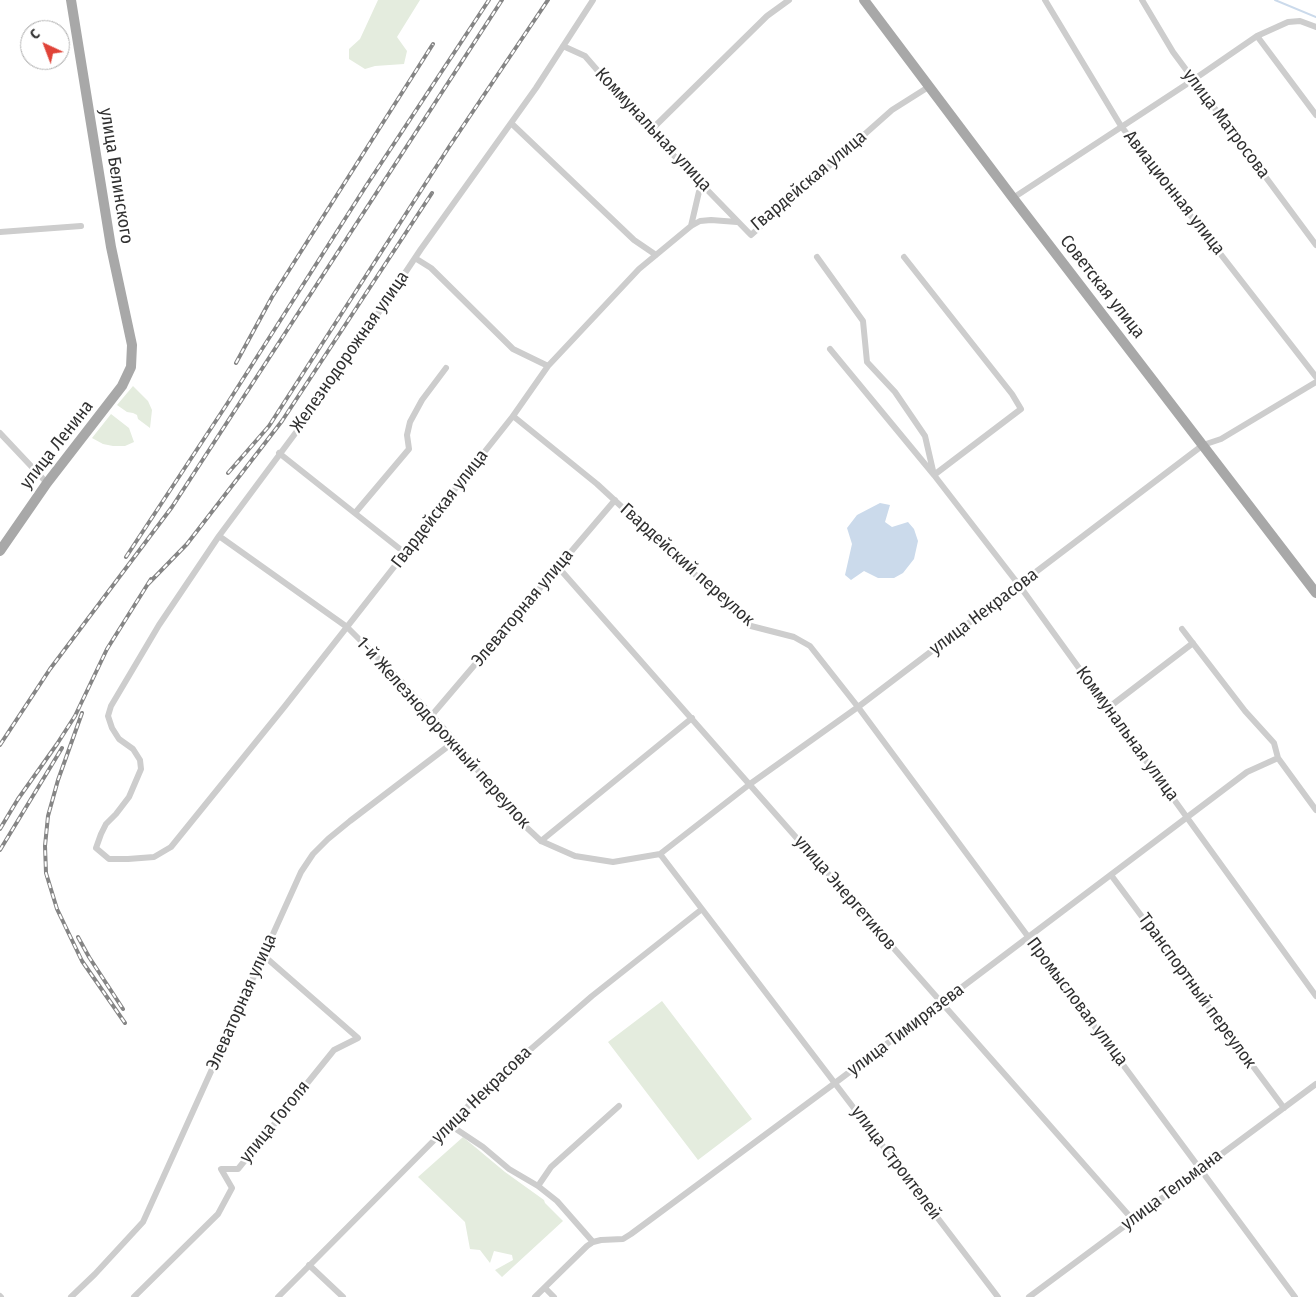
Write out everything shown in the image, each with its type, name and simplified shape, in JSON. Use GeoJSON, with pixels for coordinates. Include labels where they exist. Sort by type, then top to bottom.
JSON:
{"type":"FeatureCollection","features":[{"type":"Feature","properties":{"kind":"main road","name":"улица Белинского"},"geometry":{"type":"LineString","coordinates":[[71,0],[111,247],[132,345],[132,357]]}},
{"type":"Feature","properties":{"kind":"main road","name":"Советская улица"},"geometry":{"type":"LineString","coordinates":[[864,0],[1013,198],[1316,593]]}},
{"type":"Feature","properties":{"kind":"main road","name":"улица Ленина"},"geometry":{"type":"LineString","coordinates":[[0,550],[47,483],[122,386],[131,367],[132,357]]}},
{"type":"Feature","properties":{"kind":"street","name":"Железнодорожная улица"},"geometry":{"type":"LineString","coordinates":[[111,706],[159,624],[219,536],[323,396],[415,258],[511,123],[593,0]]}},
{"type":"Feature","properties":{"kind":"street"},"geometry":{"type":"LineString","coordinates":[[650,131],[767,16],[789,0]]}},
{"type":"Feature","properties":{"kind":"street","name":"Авиационная улица"},"geometry":{"type":"LineString","coordinates":[[1045,0],[1121,126],[1316,377]]}},
{"type":"Feature","properties":{"kind":"street","name":"улица Матросова"},"geometry":{"type":"LineString","coordinates":[[1142,0],[1173,52],[1316,245]]}},
{"type":"Feature","properties":{"kind":"street"},"geometry":{"type":"LineString","coordinates":[[1013,198],[1257,36],[1288,22],[1300,21],[1316,27]]}},
{"type":"Feature","properties":{"kind":"street"},"geometry":{"type":"LineString","coordinates":[[1257,36],[1316,115]]}},
{"type":"Feature","properties":{"kind":"street","name":"Коммунальная улица"},"geometry":{"type":"LineString","coordinates":[[563,46],[585,56],[650,131],[701,182],[737,222]]}},
{"type":"Feature","properties":{"kind":"street","name":"Гвардейская улица"},"geometry":{"type":"LineString","coordinates":[[111,706],[108,716],[112,728],[119,739],[133,749],[140,760],[141,769],[129,797],[100,834],[96,848],[109,859],[154,856],[171,847],[182,834],[513,416],[548,366],[639,269],[691,226],[700,221],[737,222],[752,235],[892,110],[930,86]]}},
{"type":"Feature","properties":{"kind":"street"},"geometry":{"type":"LineString","coordinates":[[511,123],[634,240],[656,255]]}},
{"type":"Feature","properties":{"kind":"street"},"geometry":{"type":"LineString","coordinates":[[691,226],[701,182]]}},
{"type":"Feature","properties":{"kind":"street"},"geometry":{"type":"LineString","coordinates":[[0,232],[82,226]]}},
{"type":"Feature","properties":{"kind":"street","name":"Коммунальная улица"},"geometry":{"type":"LineString","coordinates":[[817,257],[863,321],[867,362],[896,392],[925,436],[934,475]]}},
{"type":"Feature","properties":{"kind":"street"},"geometry":{"type":"LineString","coordinates":[[904,257],[1012,394],[1020,408],[934,475]]}},
{"type":"Feature","properties":{"kind":"street"},"geometry":{"type":"LineString","coordinates":[[415,258],[431,268],[513,349],[548,366]]}},
{"type":"Feature","properties":{"kind":"street","name":"Коммунальная улица"},"geometry":{"type":"LineString","coordinates":[[830,350],[934,475],[1019,585],[1316,996]]}},
{"type":"Feature","properties":{"kind":"street"},"geometry":{"type":"LineString","coordinates":[[355,513],[409,449],[406,435],[410,422],[422,400],[446,368]]}},
{"type":"Feature","properties":{"kind":"street","name":"улица Некрасова"},"geometry":{"type":"LineString","coordinates":[[660,854],[750,784],[858,708],[1203,445],[1221,439],[1316,382]]}},
{"type":"Feature","properties":{"kind":"street","name":"Гвардейский переулок"},"geometry":{"type":"LineString","coordinates":[[513,416],[615,500],[751,626],[794,637],[810,646],[858,708]]}},
{"type":"Feature","properties":{"kind":"street"},"geometry":{"type":"LineString","coordinates":[[0,433],[47,483]]}},
{"type":"Feature","properties":{"kind":"street"},"geometry":{"type":"LineString","coordinates":[[279,454],[405,553]]}},
{"type":"Feature","properties":{"kind":"street","name":"Элеваторная улица"},"geometry":{"type":"LineString","coordinates":[[432,715],[615,500]]}},
{"type":"Feature","properties":{"kind":"street","name":"1-й Железнодорожный переулок"},"geometry":{"type":"LineString","coordinates":[[219,536],[347,627],[400,680],[455,741],[510,812],[542,841],[575,856],[612,862],[660,854]]}},
{"type":"Feature","properties":{"kind":"street","name":"улица Энергетиков"},"geometry":{"type":"LineString","coordinates":[[558,567],[1133,1220]]}},
{"type":"Feature","properties":{"kind":"street"},"geometry":{"type":"LineString","coordinates":[[1182,629],[1245,711],[1274,743],[1278,758],[1316,810]]}},
{"type":"Feature","properties":{"kind":"street"},"geometry":{"type":"LineString","coordinates":[[1108,708],[1193,643]]}},
{"type":"Feature","properties":{"kind":"street","name":"Промысловая улица"},"geometry":{"type":"LineString","coordinates":[[858,708],[1202,1169],[1295,1297]]}},
{"type":"Feature","properties":{"kind":"street"},"geometry":{"type":"LineString","coordinates":[[542,841],[692,718]]}},
{"type":"Feature","properties":{"kind":"street","name":"Элеваторная улица"},"geometry":{"type":"LineString","coordinates":[[71,1297],[143,1222],[301,872],[313,854],[350,821],[455,741]]}},
{"type":"Feature","properties":{"kind":"street","name":"улица Тимирязева"},"geometry":{"type":"LineString","coordinates":[[593,1242],[623,1239],[942,1003],[1247,772],[1278,758]]}},
{"type":"Feature","properties":{"kind":"street","name":"улица Строителей"},"geometry":{"type":"LineString","coordinates":[[660,854],[998,1297]]}},
{"type":"Feature","properties":{"kind":"street","name":"Транспортный переулок"},"geometry":{"type":"LineString","coordinates":[[1111,874],[1284,1108]]}},
{"type":"Feature","properties":{"kind":"street","name":"улица Некрасова"},"geometry":{"type":"LineString","coordinates":[[278,1297],[486,1088],[586,1002],[702,910]]}},
{"type":"Feature","properties":{"kind":"street","name":"улица Гоголя"},"geometry":{"type":"LineString","coordinates":[[134,1297],[218,1214],[232,1188],[221,1169],[238,1169],[334,1050],[358,1038],[263,955]]}},
{"type":"Feature","properties":{"kind":"street","name":"улица Тельмана"},"geometry":{"type":"LineString","coordinates":[[1029,1297],[1316,1084]]}},
{"type":"Feature","properties":{"kind":"street"},"geometry":{"type":"LineString","coordinates":[[538,1186],[552,1168],[619,1106]]}},
{"type":"Feature","properties":{"kind":"street"},"geometry":{"type":"LineString","coordinates":[[450,1125],[483,1147],[509,1169],[538,1186],[557,1201],[593,1242],[535,1297]]}},
{"type":"Feature","properties":{"kind":"street"},"geometry":{"type":"LineString","coordinates":[[310,1265],[342,1297]]}},
{"type":"Feature","properties":{"kind":"street"},"geometry":{"type":"LineString","coordinates":[[545,1288],[554,1297]]}},
{"type":"Feature","properties":{"kind":"shaded area"},"geometry":{"type":"Polygon","coordinates":[[[378,0],[420,0],[397,37],[407,51],[404,64],[375,66],[365,69],[349,59],[349,49],[360,39],[378,0]]]}},
{"type":"Feature","properties":{"kind":"shaded area"},"geometry":{"type":"Polygon","coordinates":[[[133,386],[148,401],[152,410],[150,428],[138,419],[137,415],[127,412],[117,405],[133,386]]]}},
{"type":"Feature","properties":{"kind":"shaded area"},"geometry":{"type":"Polygon","coordinates":[[[111,414],[129,428],[134,442],[125,446],[113,446],[103,444],[92,438],[111,414]]]}},
{"type":"Feature","properties":{"kind":"shaded area"},"geometry":{"type":"Polygon","coordinates":[[[662,1001],[752,1119],[698,1160],[608,1042],[662,1001]]]}},
{"type":"Feature","properties":{"kind":"shaded area"},"geometry":{"type":"Polygon","coordinates":[[[463,1137],[505,1172],[544,1200],[563,1221],[502,1277],[495,1270],[513,1260],[512,1255],[494,1251],[490,1263],[480,1250],[470,1249],[465,1222],[418,1177],[463,1137]]]}},
{"type":"Feature","properties":{"kind":"water"},"geometry":{"type":"Polygon","coordinates":[[[880,503],[890,505],[885,522],[892,527],[908,522],[914,529],[918,541],[914,559],[903,573],[894,578],[878,578],[864,571],[851,580],[845,575],[852,544],[847,528],[857,515],[880,503]]]}},
{"type":"Feature","properties":{"kind":"waterway"},"geometry":{"type":"LineString","coordinates":[[1275,0],[1316,17]]}},
{"type":"Feature","properties":{"kind":"railway"},"geometry":{"type":"LineString","coordinates":[[126,557],[489,0]]}},
{"type":"Feature","properties":{"kind":"railway"},"geometry":{"type":"LineString","coordinates":[[0,745],[50,669],[172,507],[502,0]]}},
{"type":"Feature","properties":{"kind":"railway"},"geometry":{"type":"LineString","coordinates":[[228,473],[269,426],[449,147],[548,0]]}},
{"type":"Feature","properties":{"kind":"railway"},"geometry":{"type":"LineString","coordinates":[[236,363],[272,297],[433,44]]}},
{"type":"Feature","properties":{"kind":"railway"},"geometry":{"type":"LineString","coordinates":[[148,584],[187,544],[282,421],[432,193]]}},
{"type":"Feature","properties":{"kind":"railway"},"geometry":{"type":"LineString","coordinates":[[0,829],[18,799],[75,716],[107,649],[151,579]]}},
{"type":"Feature","properties":{"kind":"railway"},"geometry":{"type":"LineString","coordinates":[[82,713],[58,780],[48,816],[45,846],[46,873],[57,909],[82,961],[125,1023]]}},
{"type":"Feature","properties":{"kind":"railway"},"geometry":{"type":"LineString","coordinates":[[0,850],[62,748]]}},
{"type":"Feature","properties":{"kind":"railway"},"geometry":{"type":"LineString","coordinates":[[78,937],[123,1009]]}}]}
